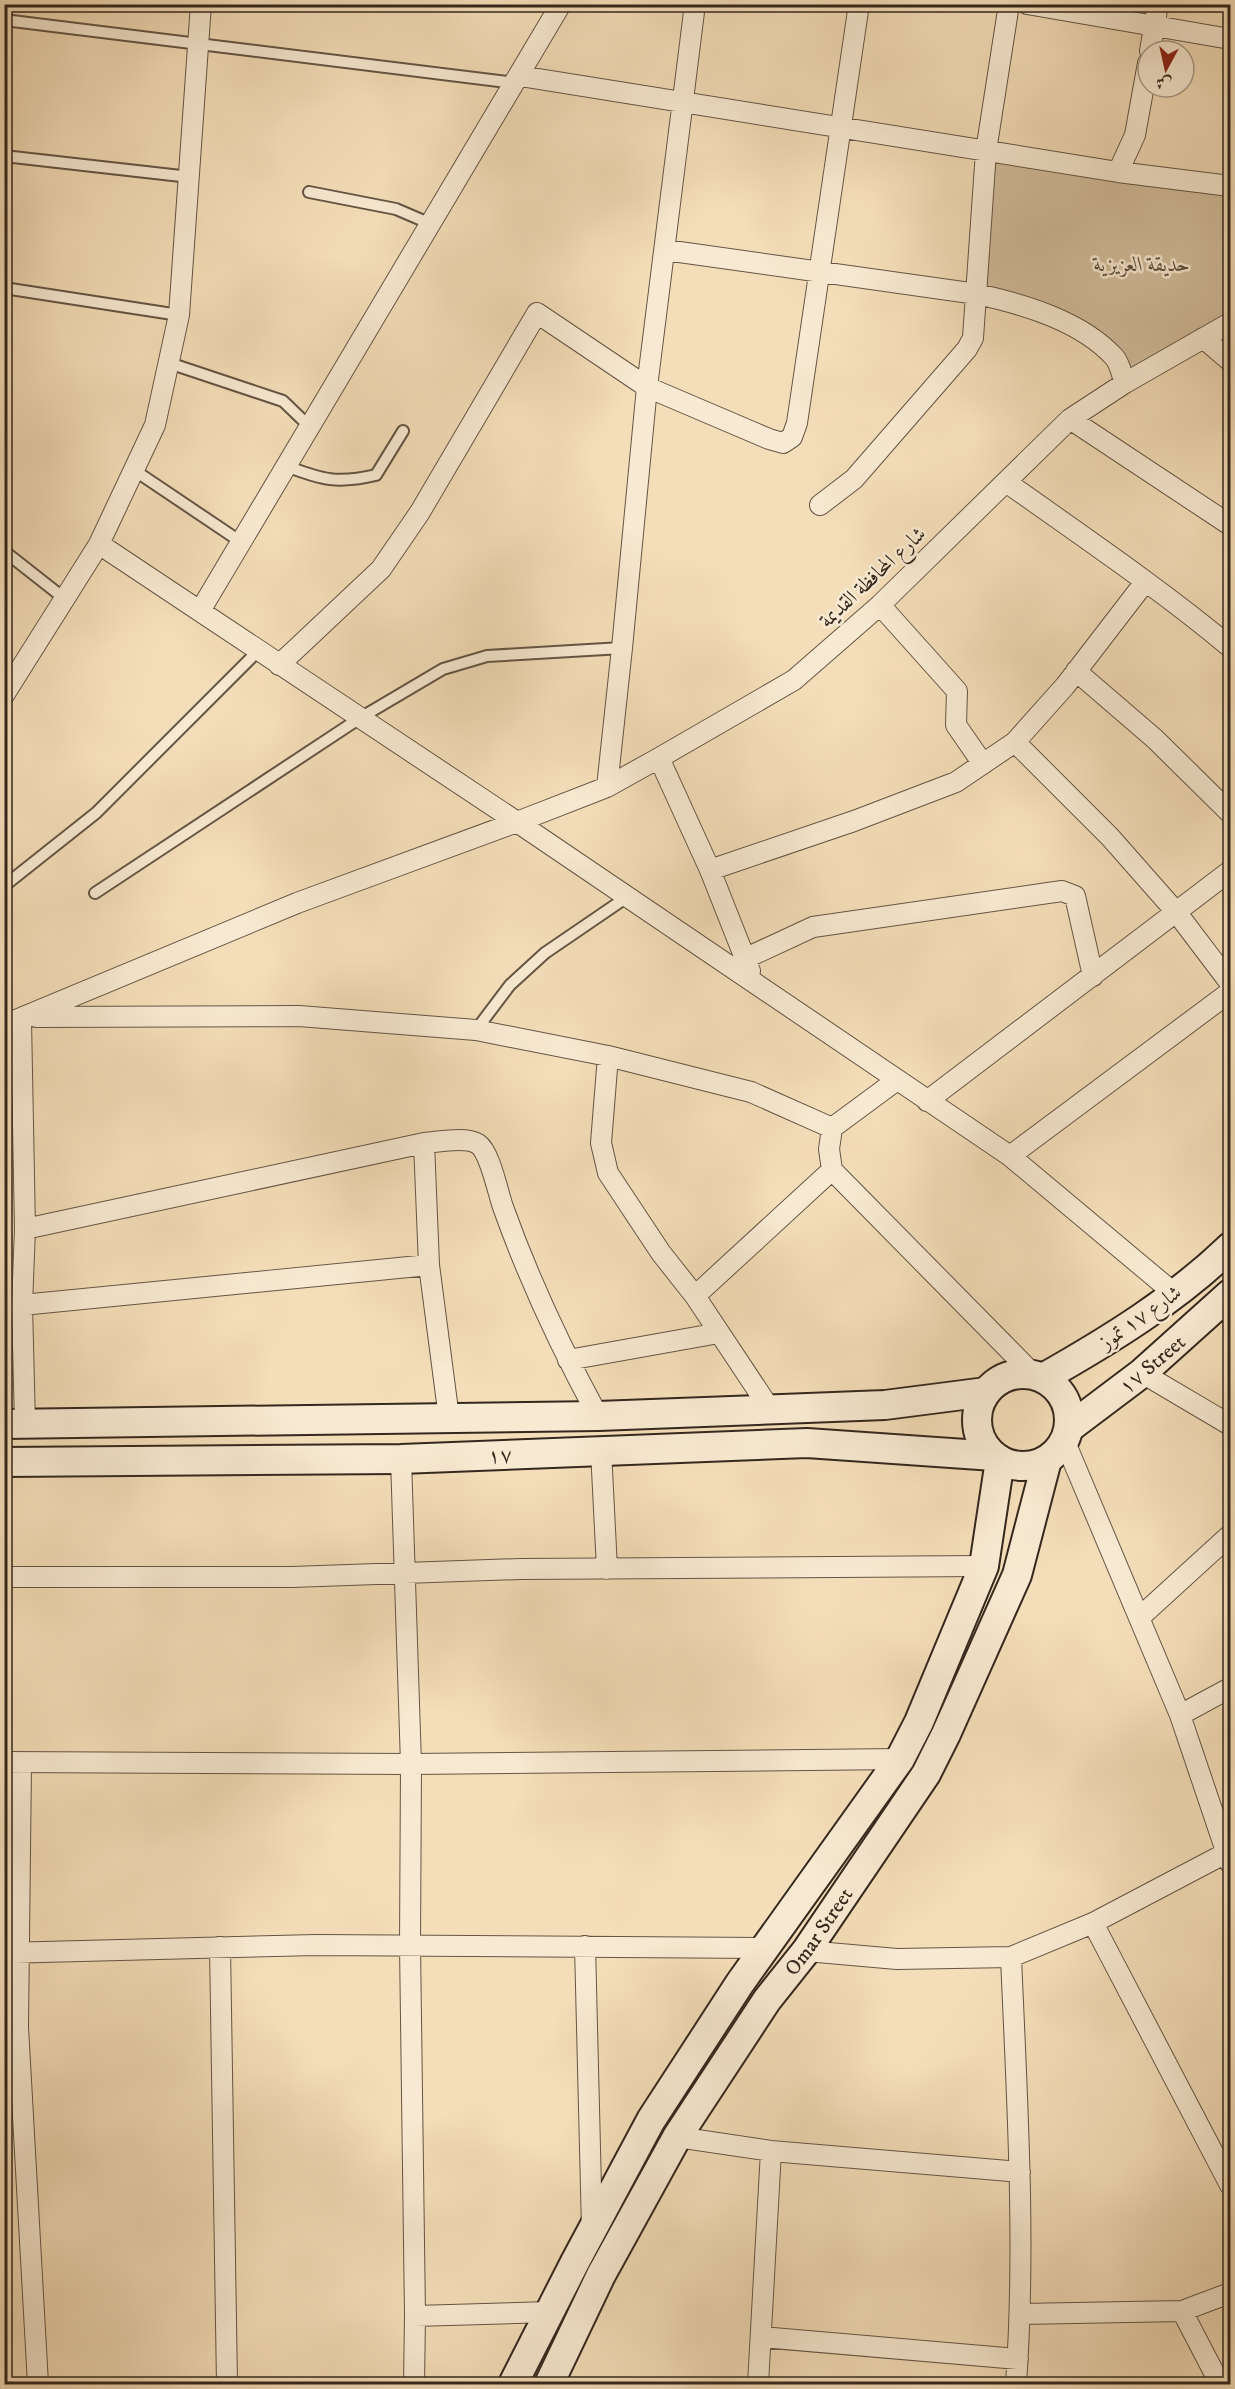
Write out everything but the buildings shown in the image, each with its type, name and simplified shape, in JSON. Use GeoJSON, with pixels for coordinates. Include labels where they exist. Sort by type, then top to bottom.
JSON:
{"type":"FeatureCollection","features":[{"type":"Feature","properties":{"kind":"main road","name":"شارع ١٧ تموز"},"geometry":{"type":"LineString","coordinates":[[1039,1376],[1091,1351],[1175,1294],[1230,1247]]}},
{"type":"Feature","properties":{"kind":"main road","name":"١٧ Street"},"geometry":{"type":"LineString","coordinates":[[1060,1443],[1230,1294]]}},
{"type":"Feature","properties":{"kind":"main road"},"geometry":{"type":"LineString","coordinates":[[1021,1373],[1039,1376],[1062,1393],[1070,1416],[1060,1443],[1032,1466],[1015,1466],[997,1458],[984,1445],[978,1432],[978,1411],[986,1392],[996,1382],[1021,1373]]}},
{"type":"Feature","properties":{"kind":"main road","name":"١٧"},"geometry":{"type":"LineString","coordinates":[[15,1424],[598,1416],[885,1405],[986,1392]]}},
{"type":"Feature","properties":{"kind":"main road","name":"١٧"},"geometry":{"type":"LineString","coordinates":[[4,1462],[401,1459],[807,1443],[997,1458]]}},
{"type":"Feature","properties":{"kind":"main road","name":"Omar Street"},"geometry":{"type":"LineString","coordinates":[[549,2385],[601,2275],[677,2138],[767,2000],[806,1951],[926,1774],[1017,1575],[1060,1443]]}},
{"type":"Feature","properties":{"kind":"main road","name":"Omar Street"},"geometry":{"type":"LineString","coordinates":[[513,2385],[592,2229],[651,2120],[765,1947],[900,1759],[919,1722],[984,1566],[997,1458]]}},
{"type":"Feature","properties":{"kind":"street"},"geometry":{"type":"LineString","coordinates":[[4,695],[99,544],[155,425],[179,315],[201,4]]}},
{"type":"Feature","properties":{"kind":"street"},"geometry":{"type":"LineString","coordinates":[[200,611],[561,4]]}},
{"type":"Feature","properties":{"kind":"street"},"geometry":{"type":"LineString","coordinates":[[607,787],[647,387],[695,4]]}},
{"type":"Feature","properties":{"kind":"street"},"geometry":{"type":"LineString","coordinates":[[279,665],[381,569],[420,512],[537,313],[647,387],[769,439],[783,443],[792,437],[797,423],[821,271],[859,4]]}},
{"type":"Feature","properties":{"kind":"street"},"geometry":{"type":"LineString","coordinates":[[820,505],[854,479],[968,349],[973,338],[976,324],[986,150],[1008,4]]}},
{"type":"Feature","properties":{"kind":"street"},"geometry":{"type":"LineString","coordinates":[[1027,4],[1230,39]]}},
{"type":"Feature","properties":{"kind":"street"},"geometry":{"type":"LineString","coordinates":[[1152,39],[1158,4]]}},
{"type":"Feature","properties":{"kind":"street"},"geometry":{"type":"LineString","coordinates":[[517,79],[683,102],[1118,172],[1230,186]]}},
{"type":"Feature","properties":{"kind":"street"},"geometry":{"type":"LineString","coordinates":[[1118,172],[1135,135],[1142,99]]}},
{"type":"Feature","properties":{"kind":"street"},"geometry":{"type":"LineString","coordinates":[[665,250],[821,271],[1012,301],[1080,329],[1116,359],[1125,383]]}},
{"type":"Feature","properties":{"kind":"street","name":"شارع المحافظة القديمة"},"geometry":{"type":"LineString","coordinates":[[18,1020],[297,903],[607,787],[659,758],[794,680],[880,605],[1070,419],[1125,383],[1230,322]]}},
{"type":"Feature","properties":{"kind":"street"},"geometry":{"type":"LineString","coordinates":[[1203,338],[1230,361]]}},
{"type":"Feature","properties":{"kind":"street"},"geometry":{"type":"LineString","coordinates":[[1070,419],[1230,525]]}},
{"type":"Feature","properties":{"kind":"street"},"geometry":{"type":"LineString","coordinates":[[1006,482],[1173,600],[1230,646]]}},
{"type":"Feature","properties":{"kind":"street"},"geometry":{"type":"LineString","coordinates":[[99,544],[517,822],[1010,1156],[1175,1294]]}},
{"type":"Feature","properties":{"kind":"street"},"geometry":{"type":"LineString","coordinates":[[710,870],[854,821],[956,782],[1015,742],[1065,686],[1145,582]]}},
{"type":"Feature","properties":{"kind":"street"},"geometry":{"type":"LineString","coordinates":[[880,605],[957,691],[956,725],[983,764]]}},
{"type":"Feature","properties":{"kind":"street"},"geometry":{"type":"LineString","coordinates":[[1076,671],[1155,739],[1230,813]]}},
{"type":"Feature","properties":{"kind":"street"},"geometry":{"type":"LineString","coordinates":[[1015,742],[1110,837],[1177,913],[1230,983]]}},
{"type":"Feature","properties":{"kind":"street"},"geometry":{"type":"LineString","coordinates":[[659,758],[710,870],[755,984]]}},
{"type":"Feature","properties":{"kind":"street"},"geometry":{"type":"LineString","coordinates":[[927,1101],[1230,871]]}},
{"type":"Feature","properties":{"kind":"street"},"geometry":{"type":"LineString","coordinates":[[744,958],[813,927],[1062,891],[1075,896],[1093,976]]}},
{"type":"Feature","properties":{"kind":"street"},"geometry":{"type":"LineString","coordinates":[[1010,1156],[1230,992]]}},
{"type":"Feature","properties":{"kind":"street"},"geometry":{"type":"LineString","coordinates":[[15,1424],[25,1229],[18,1020],[299,1016],[477,1030],[608,1056],[752,1092],[832,1128]]}},
{"type":"Feature","properties":{"kind":"street"},"geometry":{"type":"LineString","coordinates":[[608,1056],[601,1143],[608,1173],[661,1253],[695,1296],[770,1409]]}},
{"type":"Feature","properties":{"kind":"street"},"geometry":{"type":"LineString","coordinates":[[897,1080],[832,1128],[829,1149],[832,1170],[1039,1376]]}},
{"type":"Feature","properties":{"kind":"street"},"geometry":{"type":"LineString","coordinates":[[25,1229],[424,1143],[465,1141],[478,1143],[485,1152],[503,1207],[539,1300],[598,1416]]}},
{"type":"Feature","properties":{"kind":"street"},"geometry":{"type":"LineString","coordinates":[[424,1143],[429,1265],[449,1419]]}},
{"type":"Feature","properties":{"kind":"street"},"geometry":{"type":"LineString","coordinates":[[695,1296],[832,1170]]}},
{"type":"Feature","properties":{"kind":"street"},"geometry":{"type":"LineString","coordinates":[[22,1305],[429,1265]]}},
{"type":"Feature","properties":{"kind":"street"},"geometry":{"type":"LineString","coordinates":[[568,1360],[719,1333]]}},
{"type":"Feature","properties":{"kind":"street"},"geometry":{"type":"LineString","coordinates":[[1142,1373],[1230,1425]]}},
{"type":"Feature","properties":{"kind":"street"},"geometry":{"type":"LineString","coordinates":[[806,1951],[897,1959],[1011,1957],[1093,1923],[1228,1858],[1180,1715],[1060,1443]]}},
{"type":"Feature","properties":{"kind":"street"},"geometry":{"type":"LineString","coordinates":[[601,1450],[607,1569]]}},
{"type":"Feature","properties":{"kind":"street"},"geometry":{"type":"LineString","coordinates":[[401,1459],[411,1764],[410,1945],[414,2385]]}},
{"type":"Feature","properties":{"kind":"street"},"geometry":{"type":"LineString","coordinates":[[1139,1618],[1230,1535]]}},
{"type":"Feature","properties":{"kind":"street"},"geometry":{"type":"LineString","coordinates":[[4,1577],[292,1576],[607,1569],[984,1566]]}},
{"type":"Feature","properties":{"kind":"street"},"geometry":{"type":"LineString","coordinates":[[1180,1715],[1230,1688]]}},
{"type":"Feature","properties":{"kind":"street"},"geometry":{"type":"LineString","coordinates":[[38,2385],[18,2027],[11,1952],[13,1762],[411,1764],[900,1759]]}},
{"type":"Feature","properties":{"kind":"street"},"geometry":{"type":"LineString","coordinates":[[1093,1923],[1230,2185]]}},
{"type":"Feature","properties":{"kind":"street"},"geometry":{"type":"LineString","coordinates":[[11,1952],[410,1945],[765,1947]]}},
{"type":"Feature","properties":{"kind":"street"},"geometry":{"type":"LineString","coordinates":[[585,1946],[592,2229]]}},
{"type":"Feature","properties":{"kind":"street"},"geometry":{"type":"LineString","coordinates":[[220,1947],[227,2385]]}},
{"type":"Feature","properties":{"kind":"street"},"geometry":{"type":"LineString","coordinates":[[1011,1957],[1020,2172],[1021,2314],[1016,2385]]}},
{"type":"Feature","properties":{"kind":"street"},"geometry":{"type":"LineString","coordinates":[[677,2138],[771,2151],[1020,2172]]}},
{"type":"Feature","properties":{"kind":"street"},"geometry":{"type":"LineString","coordinates":[[758,2385],[771,2151]]}},
{"type":"Feature","properties":{"kind":"street"},"geometry":{"type":"LineString","coordinates":[[1021,2314],[1182,2311],[1230,2293]]}},
{"type":"Feature","properties":{"kind":"street"},"geometry":{"type":"LineString","coordinates":[[1182,2311],[1220,2385]]}},
{"type":"Feature","properties":{"kind":"street"},"geometry":{"type":"LineString","coordinates":[[415,2316],[549,2312]]}},
{"type":"Feature","properties":{"kind":"street"},"geometry":{"type":"LineString","coordinates":[[761,2337],[1018,2359]]}},
{"type":"Feature","properties":{"kind":"lane"},"geometry":{"type":"LineString","coordinates":[[4,20],[198,45],[517,79]]}},
{"type":"Feature","properties":{"kind":"lane"},"geometry":{"type":"LineString","coordinates":[[4,156],[190,177]]}},
{"type":"Feature","properties":{"kind":"lane"},"geometry":{"type":"LineString","coordinates":[[309,192],[396,209],[431,224]]}},
{"type":"Feature","properties":{"kind":"lane"},"geometry":{"type":"LineString","coordinates":[[4,288],[179,315]]}},
{"type":"Feature","properties":{"kind":"lane"},"geometry":{"type":"LineString","coordinates":[[169,363],[283,401],[310,427]]}},
{"type":"Feature","properties":{"kind":"lane"},"geometry":{"type":"LineString","coordinates":[[286,466],[319,479],[350,482],[376,475],[403,431]]}},
{"type":"Feature","properties":{"kind":"lane"},"geometry":{"type":"LineString","coordinates":[[134,470],[241,542]]}},
{"type":"Feature","properties":{"kind":"lane"},"geometry":{"type":"LineString","coordinates":[[4,551],[65,599]]}},
{"type":"Feature","properties":{"kind":"lane"},"geometry":{"type":"LineString","coordinates":[[95,893],[360,718],[443,669],[468,661],[512,653],[622,648]]}},
{"type":"Feature","properties":{"kind":"lane"},"geometry":{"type":"LineString","coordinates":[[4,886],[96,813],[258,651]]}},
{"type":"Feature","properties":{"kind":"lane"},"geometry":{"type":"LineString","coordinates":[[477,1030],[510,985],[545,953],[627,897]]}},
{"type":"Feature","properties":{"kind":"green space","name":"حديقة العزيزية"},"geometry":{"type":"Polygon","coordinates":[[[986,151],[1230,189],[1230,323],[1131,380],[1080,329],[982,295],[986,151]]]}}]}
